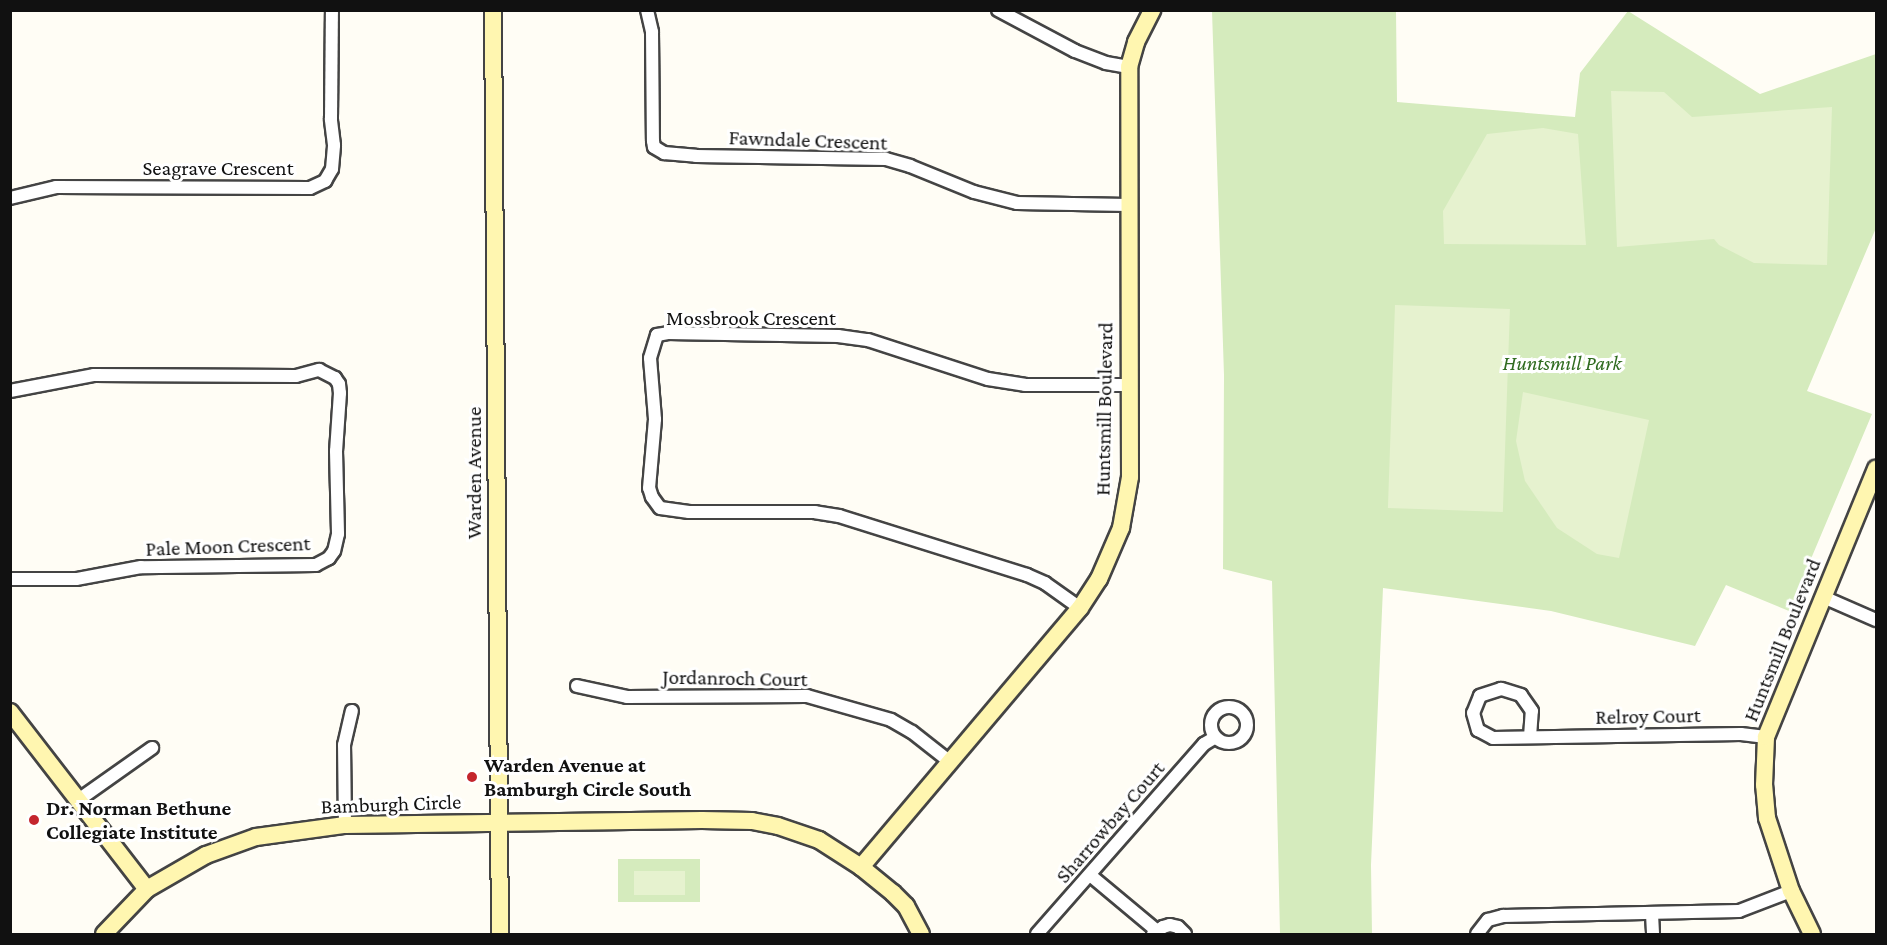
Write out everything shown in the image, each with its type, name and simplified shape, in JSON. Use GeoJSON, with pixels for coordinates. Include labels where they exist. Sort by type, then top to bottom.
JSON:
{"type":"FeatureCollection","features":[{"type":"Feature","properties":{"kind":"street","name":"Seagrave Crescent"},"geometry":{"type":"LineString","coordinates":[[10,198],[56,187],[310,188],[325,181],[332,169],[334,145],[331,119],[332,10]]}},
{"type":"Feature","properties":{"kind":"street","name":"Warden Avenue"},"geometry":{"type":"LineString","coordinates":[[493,10],[500,934]]}},
{"type":"Feature","properties":{"kind":"street","name":"Fawndale Crescent"},"geometry":{"type":"LineString","coordinates":[[647,10],[652,32],[653,141],[654,147],[664,153],[696,156],[886,159],[910,165],[974,192],[1017,203],[1128,205]]}},
{"type":"Feature","properties":{"kind":"street"},"geometry":{"type":"LineString","coordinates":[[998,10],[1075,51],[1106,63],[1129,67]]}},
{"type":"Feature","properties":{"kind":"street","name":"Huntsmill Boulevard"},"geometry":{"type":"LineString","coordinates":[[861,867],[1080,608],[1099,579],[1121,528],[1130,477],[1129,67],[1136,42],[1152,10]]}},
{"type":"Feature","properties":{"kind":"street","name":"Mossbrook Crescent"},"geometry":{"type":"LineString","coordinates":[[1080,608],[1046,583],[1027,575],[839,516],[815,512],[689,512],[660,508],[649,488],[655,419],[650,358],[657,335],[668,333],[838,336],[868,340],[988,379],[1025,385],[1130,385]]}},
{"type":"Feature","properties":{"kind":"street","name":"Pale Moon Crescent"},"geometry":{"type":"LineString","coordinates":[[10,391],[94,375],[296,376],[319,370],[335,378],[339,384],[340,393],[336,451],[338,534],[334,551],[329,558],[316,566],[141,567],[76,579],[10,579]]}},
{"type":"Feature","properties":{"kind":"street","name":"Huntsmill Boulevard"},"geometry":{"type":"LineString","coordinates":[[1812,934],[1791,891],[1767,818],[1764,785],[1766,736],[1876,469]]}},
{"type":"Feature","properties":{"kind":"street"},"geometry":{"type":"LineString","coordinates":[[1822,597],[1876,620]]}},
{"type":"Feature","properties":{"kind":"street","name":"Jordanroch Court"},"geometry":{"type":"LineString","coordinates":[[577,686],[627,697],[807,696],[891,720],[912,732],[949,761]]}},
{"type":"Feature","properties":{"kind":"street","name":"Relroy Court"},"geometry":{"type":"LineString","coordinates":[[1530,737],[1532,711],[1521,695],[1501,689],[1480,696],[1473,713],[1478,730],[1493,738],[1741,734],[1766,736]]}},
{"type":"Feature","properties":{"kind":"street"},"geometry":{"type":"LineString","coordinates":[[345,825],[344,745],[352,711]]}},
{"type":"Feature","properties":{"kind":"street"},"geometry":{"type":"LineString","coordinates":[[10,712],[147,889]]}},
{"type":"Feature","properties":{"kind":"street","name":"Sharrowbay Court"},"geometry":{"type":"LineString","coordinates":[[1037,934],[1204,744],[1214,738]]}},
{"type":"Feature","properties":{"kind":"street"},"geometry":{"type":"LineString","coordinates":[[77,801],[152,748]]}},
{"type":"Feature","properties":{"kind":"street","name":"Bamburgh Circle"},"geometry":{"type":"LineString","coordinates":[[104,934],[147,889],[206,855],[256,837],[345,825],[752,822],[778,826],[819,840],[861,867],[906,906],[921,934]]}},
{"type":"Feature","properties":{"kind":"street"},"geometry":{"type":"LineString","coordinates":[[1090,875],[1154,932],[1170,925],[1178,927],[1185,934]]}},
{"type":"Feature","properties":{"kind":"street"},"geometry":{"type":"LineString","coordinates":[[1477,934],[1488,920],[1503,916],[1739,911],[1791,891]]}},
{"type":"Feature","properties":{"kind":"street"},"geometry":{"type":"LineString","coordinates":[[1652,914],[1653,934]]}},
{"type":"Feature","properties":{"kind":"green space","name":"Huntsmill Park"},"geometry":{"type":"Polygon","coordinates":[[[1212,11],[1396,11],[1397,102],[1575,117],[1580,73],[1628,11],[1760,94],[1876,54],[1876,228],[1807,391],[1872,414],[1789,611],[1726,585],[1695,646],[1551,611],[1383,588],[1371,865],[1372,934],[1280,934],[1272,581],[1223,569],[1224,375],[1212,11]]]}},
{"type":"Feature","properties":{"kind":"green space"},"geometry":{"type":"Polygon","coordinates":[[[1611,91],[1664,92],[1692,117],[1832,107],[1827,265],[1754,263],[1719,245],[1714,239],[1617,247],[1611,91]]]}},
{"type":"Feature","properties":{"kind":"green space"},"geometry":{"type":"Polygon","coordinates":[[[1543,128],[1578,134],[1586,245],[1444,244],[1443,211],[1487,134],[1543,128]]]}},
{"type":"Feature","properties":{"kind":"green space"},"geometry":{"type":"Polygon","coordinates":[[[1395,305],[1510,309],[1503,512],[1388,508],[1395,305]]]}},
{"type":"Feature","properties":{"kind":"green space"},"geometry":{"type":"Polygon","coordinates":[[[1523,392],[1649,420],[1619,558],[1597,554],[1557,528],[1525,481],[1516,441],[1523,392]]]}},
{"type":"Feature","properties":{"kind":"green space"},"geometry":{"type":"Polygon","coordinates":[[[618,859],[700,859],[700,902],[618,902],[618,859]]]}},
{"type":"Feature","properties":{"kind":"green space"},"geometry":{"type":"Polygon","coordinates":[[[634,871],[685,871],[685,895],[634,895],[634,871]]]}},
{"type":"Feature","properties":{"kind":"place","name":"Warden Avenue at Bamburgh Circle South"},"geometry":{"type":"Point","coordinates":[472,777]}},
{"type":"Feature","properties":{"kind":"place","name":"Dr. Norman Bethune Collegiate Institute"},"geometry":{"type":"Point","coordinates":[34,820]}}]}
